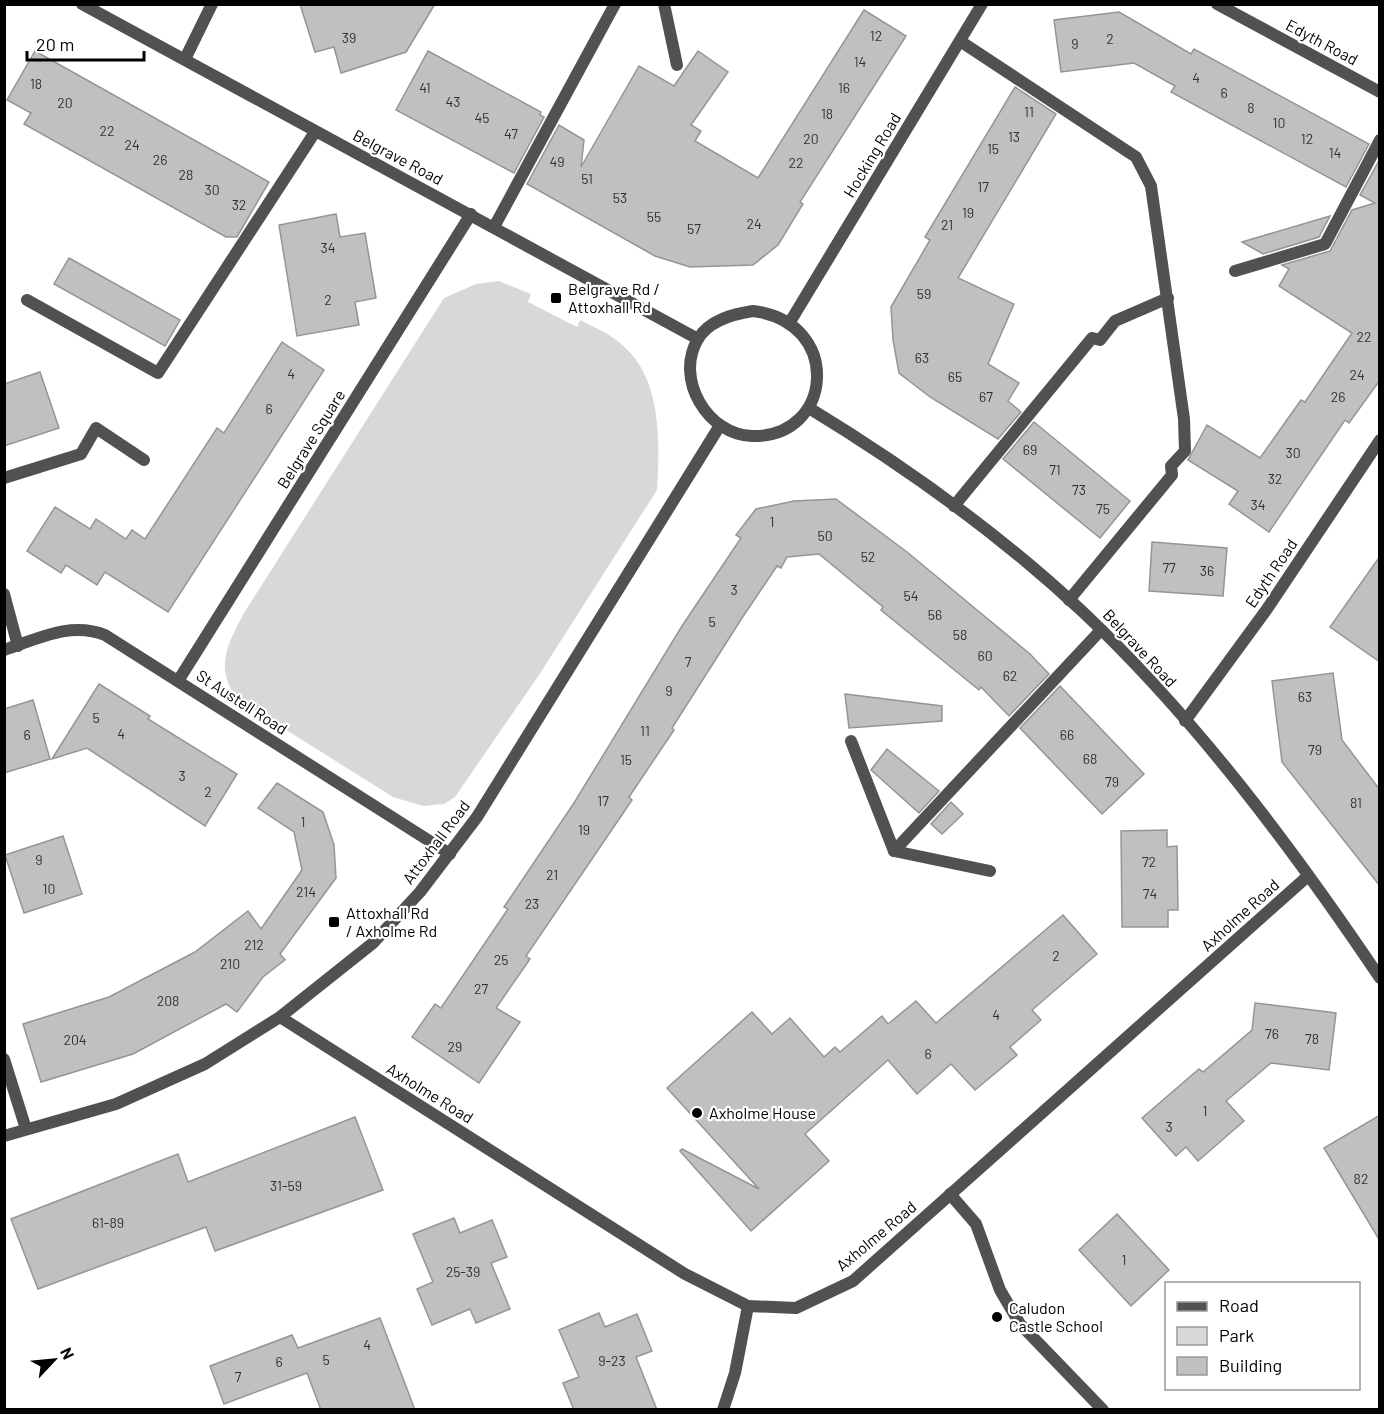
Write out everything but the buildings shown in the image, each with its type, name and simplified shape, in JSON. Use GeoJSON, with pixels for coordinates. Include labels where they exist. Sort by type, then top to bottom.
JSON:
{"type":"FeatureCollection","features":[{"type":"Feature","properties":{"kind":"street","name":"Belgrave Road"},"geometry":{"type":"LineString","coordinates":[[82,4],[698,339]]}},
{"type":"Feature","properties":{"kind":"street"},"geometry":{"type":"LineString","coordinates":[[185,59],[212,4]]}},
{"type":"Feature","properties":{"kind":"street"},"geometry":{"type":"LineString","coordinates":[[494,227],[615,4]]}},
{"type":"Feature","properties":{"kind":"street"},"geometry":{"type":"LineString","coordinates":[[664,4],[676,64]]}},
{"type":"Feature","properties":{"kind":"street","name":"Hocking Road"},"geometry":{"type":"LineString","coordinates":[[790,322],[982,4]]}},
{"type":"Feature","properties":{"kind":"street","name":"Edyth Road"},"geometry":{"type":"LineString","coordinates":[[1217,4],[1380,92]]}},
{"type":"Feature","properties":{"kind":"street"},"geometry":{"type":"LineString","coordinates":[[960,41],[1136,157],[1150,186],[1184,419],[1185,451],[1171,466],[1172,475],[1070,600]]}},
{"type":"Feature","properties":{"kind":"street"},"geometry":{"type":"LineString","coordinates":[[27,300],[158,373],[315,132]]}},
{"type":"Feature","properties":{"kind":"street"},"geometry":{"type":"LineString","coordinates":[[1235,271],[1325,244],[1380,140]]}},
{"type":"Feature","properties":{"kind":"street","name":"Belgrave Square"},"geometry":{"type":"LineString","coordinates":[[178,681],[471,214]]}},
{"type":"Feature","properties":{"kind":"street"},"geometry":{"type":"LineString","coordinates":[[954,506],[1092,338],[1100,340],[1115,321],[1168,298]]}},
{"type":"Feature","properties":{"kind":"street"},"geometry":{"type":"LineString","coordinates":[[770,313],[790,322],[803,334],[813,352],[818,369],[817,390],[809,408],[795,423],[769,434],[736,435],[719,428],[697,398],[691,378],[692,357],[698,339],[721,319],[735,314],[770,313]]}},
{"type":"Feature","properties":{"kind":"street","name":"Belgrave Road"},"geometry":{"type":"LineString","coordinates":[[809,408],[869,444],[954,506],[1070,600],[1101,630],[1185,721],[1253,802],[1380,978]]}},
{"type":"Feature","properties":{"kind":"street"},"geometry":{"type":"LineString","coordinates":[[4,478],[81,454],[96,428],[144,460]]}},
{"type":"Feature","properties":{"kind":"street","name":"Attoxhall Road"},"geometry":{"type":"LineString","coordinates":[[4,1136],[116,1104],[163,1084],[233,1048],[280,1017],[373,943],[450,854],[495,791],[719,428]]}},
{"type":"Feature","properties":{"kind":"street","name":"Edyth Road"},"geometry":{"type":"LineString","coordinates":[[1185,721],[1267,609],[1380,440]]}},
{"type":"Feature","properties":{"kind":"street"},"geometry":{"type":"LineString","coordinates":[[4,594],[18,646]]}},
{"type":"Feature","properties":{"kind":"street","name":"St Austell Road"},"geometry":{"type":"LineString","coordinates":[[4,650],[62,631],[92,630],[178,681],[450,854]]}},
{"type":"Feature","properties":{"kind":"street"},"geometry":{"type":"LineString","coordinates":[[894,851],[1101,630]]}},
{"type":"Feature","properties":{"kind":"street"},"geometry":{"type":"LineString","coordinates":[[851,741],[894,851]]}},
{"type":"Feature","properties":{"kind":"street"},"geometry":{"type":"LineString","coordinates":[[894,851],[990,871]]}},
{"type":"Feature","properties":{"kind":"street","name":"Axholme Road"},"geometry":{"type":"LineString","coordinates":[[280,1017],[685,1274],[748,1306],[796,1308],[854,1281],[1308,876]]}},
{"type":"Feature","properties":{"kind":"street"},"geometry":{"type":"LineString","coordinates":[[4,1059],[26,1129]]}},
{"type":"Feature","properties":{"kind":"street"},"geometry":{"type":"LineString","coordinates":[[950,1194],[976,1224],[1000,1290],[1020,1324],[1103,1410]]}},
{"type":"Feature","properties":{"kind":"street"},"geometry":{"type":"LineString","coordinates":[[723,1410],[735,1373],[748,1306]]}},
{"type":"Feature","properties":{"kind":"green space"},"geometry":{"type":"Polygon","coordinates":[[[499,281],[531,294],[528,302],[577,327],[580,320],[606,333],[634,357],[651,391],[655,411],[658,431],[657,490],[539,675],[455,797],[444,804],[423,806],[393,797],[237,699],[226,676],[226,655],[244,613],[444,298],[476,284],[499,281]]]}},
{"type":"Feature","properties":{"kind":"place","name":"Belgrave Rd / Attoxhall Rd"},"geometry":{"type":"Point","coordinates":[556,298]}},
{"type":"Feature","properties":{"kind":"place","name":"Attoxhall Rd / Axholme Rd"},"geometry":{"type":"Point","coordinates":[334,922]}},
{"type":"Feature","properties":{"kind":"place","name":"Axholme House"},"geometry":{"type":"Point","coordinates":[697,1113]}},
{"type":"Feature","properties":{"kind":"place","name":"Caludon Castle School"},"geometry":{"type":"Point","coordinates":[997,1317]}}]}
